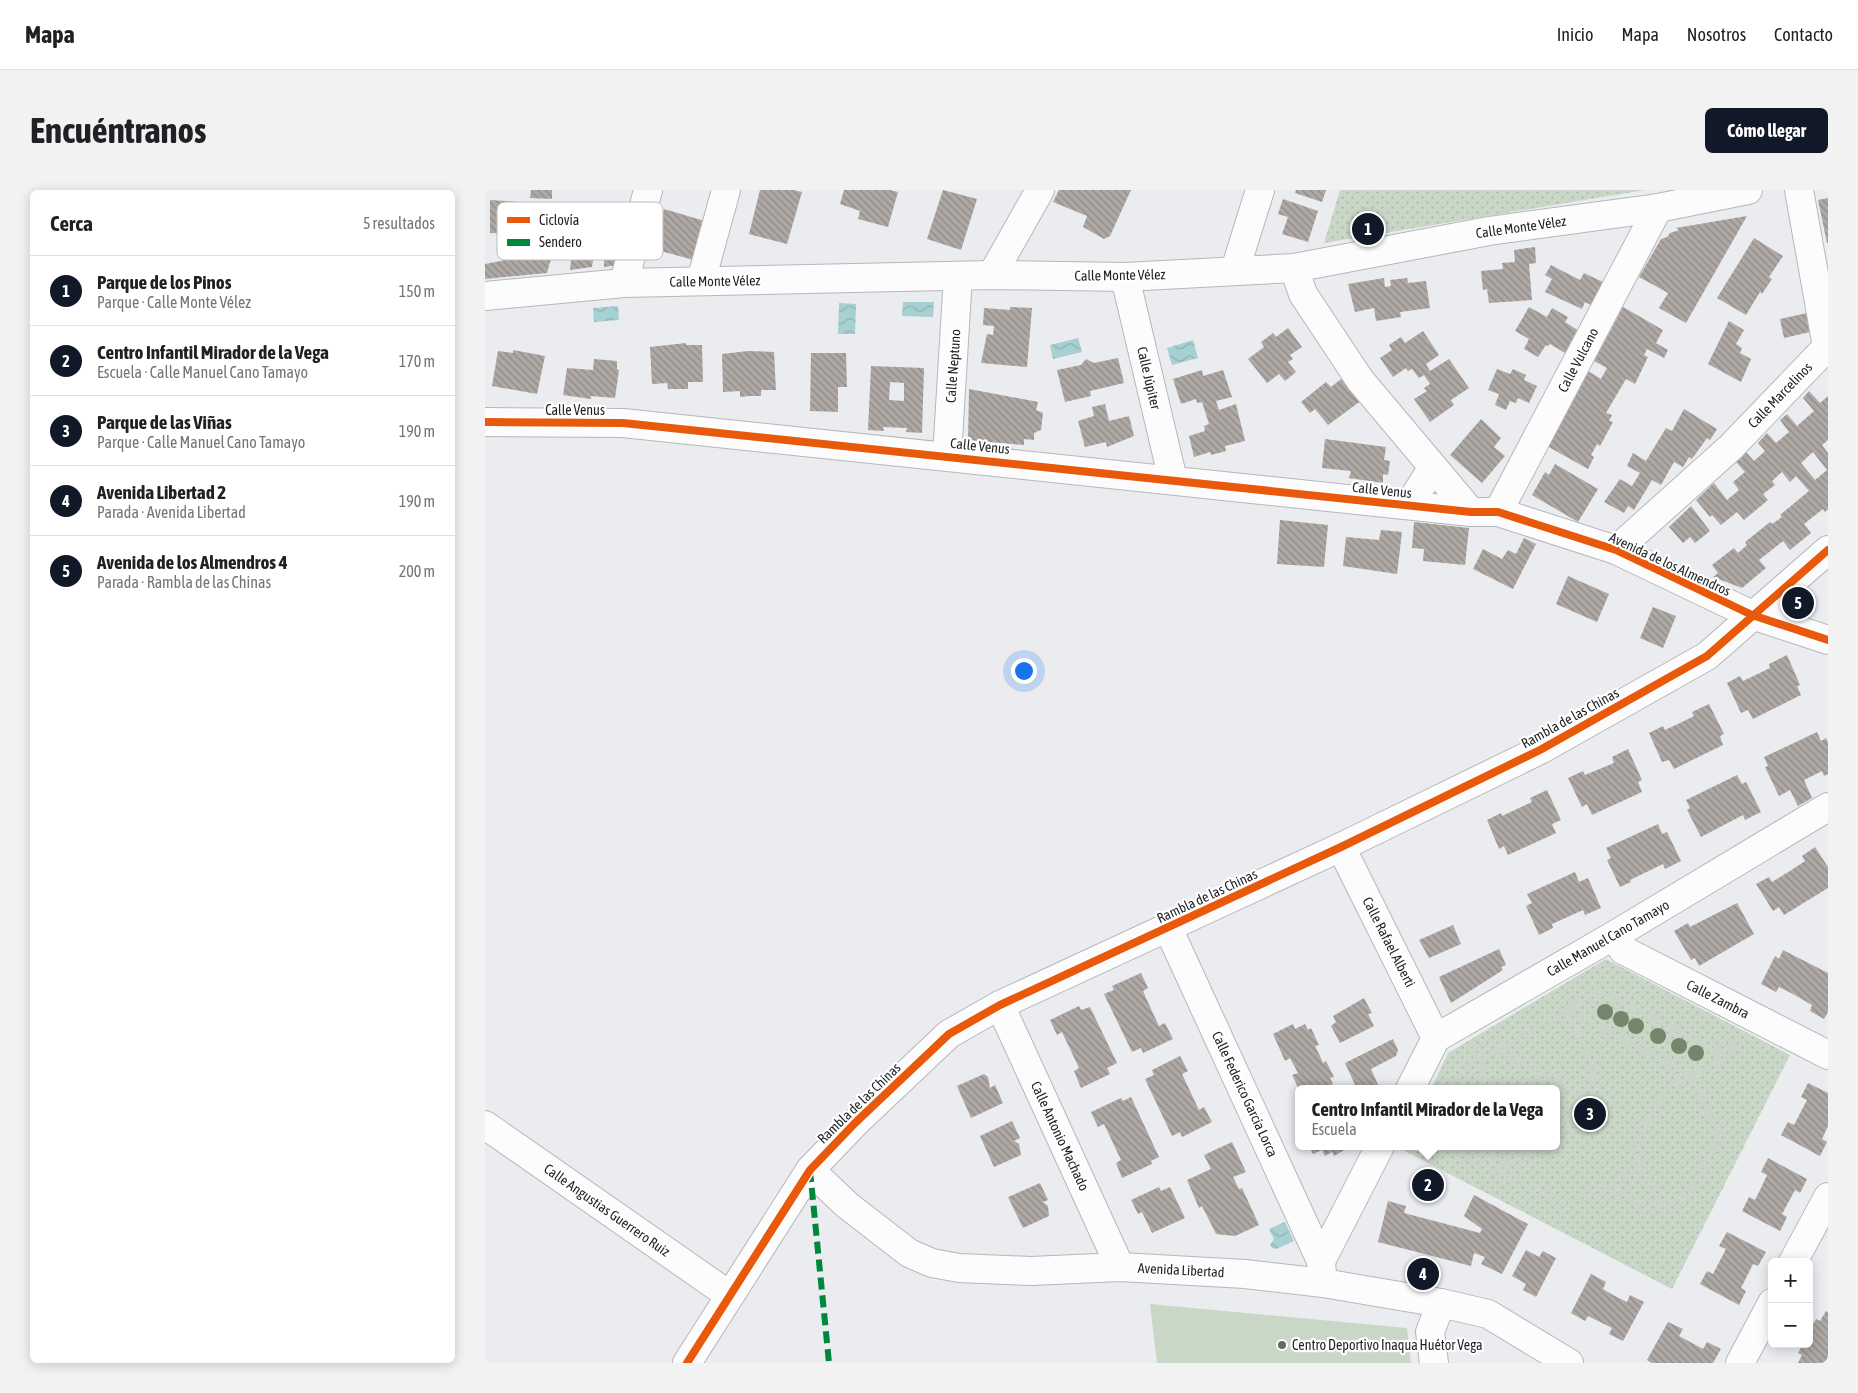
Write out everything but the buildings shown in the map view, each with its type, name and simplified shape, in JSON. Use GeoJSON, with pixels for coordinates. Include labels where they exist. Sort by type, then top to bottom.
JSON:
{"type":"FeatureCollection","features":[{"type":"Feature","properties":{"kind":"street"},"geometry":{"type":"LineString","coordinates":[[701,281],[726,190]]}},
{"type":"Feature","properties":{"kind":"street"},"geometry":{"type":"LineString","coordinates":[[992,275],[1040,190]]}},
{"type":"Feature","properties":{"kind":"street"},"geometry":{"type":"LineString","coordinates":[[1235,270],[1260,190]]}},
{"type":"Feature","properties":{"kind":"street","name":"Calle Monte Vélez"},"geometry":{"type":"LineString","coordinates":[[485,296],[624,283],[992,275],[1125,276],[1294,268],[1489,231],[1658,208],[1748,190]]}},
{"type":"Feature","properties":{"kind":"street","name":"Calle Marcelinos"},"geometry":{"type":"LineString","coordinates":[[1616,550],[1731,446],[1827,347],[1799,190]]}},
{"type":"Feature","properties":{"kind":"street","name":"Calle Vulcano"},"geometry":{"type":"LineString","coordinates":[[1498,512],[1658,208]]}},
{"type":"Feature","properties":{"kind":"street"},"geometry":{"type":"LineString","coordinates":[[624,283],[630,260]]}},
{"type":"Feature","properties":{"kind":"street"},"geometry":{"type":"LineString","coordinates":[[1294,268],[1303,294],[1360,380],[1471,512]]}},
{"type":"Feature","properties":{"kind":"street","name":"Calle Neptuno"},"geometry":{"type":"LineString","coordinates":[[947,456],[958,276]]}},
{"type":"Feature","properties":{"kind":"street","name":"Calle Júpiter"},"geometry":{"type":"LineString","coordinates":[[1125,276],[1173,480]]}},
{"type":"Feature","properties":{"kind":"street","name":"Calle Venus"},"geometry":{"type":"LineString","coordinates":[[485,422],[623,422],[1471,512]]}},
{"type":"Feature","properties":{"kind":"street","name":"Calle Venus"},"geometry":{"type":"LineString","coordinates":[[1409,505],[1433,467]]}},
{"type":"Feature","properties":{"kind":"street","name":"Avenida de los Almendros"},"geometry":{"type":"LineString","coordinates":[[1471,512],[1498,512],[1616,550],[1751,615],[1828,640]]}},
{"type":"Feature","properties":{"kind":"street","name":"Rambla de las Chinas"},"geometry":{"type":"LineString","coordinates":[[687,1363],[810,1170],[856,1122],[949,1034],[1000,1005],[1341,848],[1540,750],[1707,656],[1751,615],[1828,550]]}},
{"type":"Feature","properties":{"kind":"street","name":"Calle Manuel Cano Tamayo"},"geometry":{"type":"LineString","coordinates":[[1436,1038],[1613,936],[1828,806]]}},
{"type":"Feature","properties":{"kind":"street","name":"Calle Rafael Alberti"},"geometry":{"type":"LineString","coordinates":[[1341,848],[1436,1038]]}},
{"type":"Feature","properties":{"kind":"street","name":"Calle Federico García Lorca"},"geometry":{"type":"LineString","coordinates":[[1168,928],[1322,1272]]}},
{"type":"Feature","properties":{"kind":"street","name":"Calle Zambra"},"geometry":{"type":"LineString","coordinates":[[1613,936],[1623,950],[1828,1056]]}},
{"type":"Feature","properties":{"kind":"street","name":"Calle Antonio Machado"},"geometry":{"type":"LineString","coordinates":[[1000,1005],[1120,1267]]}},
{"type":"Feature","properties":{"kind":"street"},"geometry":{"type":"LineString","coordinates":[[1412,1085],[1436,1038]]}},
{"type":"Feature","properties":{"kind":"street","name":"Calle Angustias Guerrero Ruiz"},"geometry":{"type":"LineString","coordinates":[[485,1125],[729,1295]]}},
{"type":"Feature","properties":{"kind":"street"},"geometry":{"type":"LineString","coordinates":[[1322,1272],[1378,1150]]}},
{"type":"Feature","properties":{"kind":"street","name":"Avenida Libertad"},"geometry":{"type":"LineString","coordinates":[[810,1170],[847,1205],[909,1253],[932,1264],[959,1268],[1031,1272],[1120,1267],[1245,1274],[1322,1272],[1441,1304],[1488,1314],[1569,1363]]}},
{"type":"Feature","properties":{"kind":"street"},"geometry":{"type":"LineString","coordinates":[[1795,1258],[1828,1197]]}},
{"type":"Feature","properties":{"kind":"street"},"geometry":{"type":"LineString","coordinates":[[1434,1363],[1430,1332],[1441,1304]]}},
{"type":"Feature","properties":{"kind":"street"},"geometry":{"type":"LineString","coordinates":[[1740,1363],[1768,1310]]}},
{"type":"Feature","properties":{"kind":"path"},"geometry":{"type":"LineString","coordinates":[[1482,1059],[1599,991],[1728,1057]]}},
{"type":"Feature","properties":{"kind":"path"},"geometry":{"type":"LineString","coordinates":[[1567,1010],[1691,1075],[1720,1136],[1687,1196],[1661,1208],[1653,1210],[1607,1185]]}},
{"type":"Feature","properties":{"kind":"path"},"geometry":{"type":"LineString","coordinates":[[1560,1136],[1596,1072],[1567,1010]]}},
{"type":"Feature","properties":{"kind":"path"},"geometry":{"type":"LineString","coordinates":[[1661,1208],[1632,1149],[1667,1088],[1728,1057],[1743,1030]]}},
{"type":"Feature","properties":{"kind":"path"},"geometry":{"type":"LineString","coordinates":[[1468,1041],[1478,1051],[1482,1059],[1485,1085]]}},
{"type":"Feature","properties":{"kind":"path"},"geometry":{"type":"LineString","coordinates":[[1456,1085],[1463,1070],[1478,1051]]}},
{"type":"Feature","properties":{"kind":"path"},"geometry":{"type":"LineString","coordinates":[[1497,1051],[1583,1097]]}},
{"type":"Feature","properties":{"kind":"path"},"geometry":{"type":"LineString","coordinates":[[1455,1150],[1565,1204],[1641,1169]]}},
{"type":"Feature","properties":{"kind":"path"},"geometry":{"type":"LineString","coordinates":[[1492,1150],[1495,1170]]}},
{"type":"Feature","properties":{"kind":"path"},"geometry":{"type":"LineString","coordinates":[[1495,1170],[1531,1151]]}},
{"type":"Feature","properties":{"kind":"green space"},"geometry":{"type":"Polygon","coordinates":[[[1340,190],[1645,190],[1324,243],[1340,190]]]}},
{"type":"Feature","properties":{"kind":"green space"},"geometry":{"type":"Polygon","coordinates":[[[1606,959],[1790,1055],[1672,1289],[1403,1150],[1560,1150],[1560,1085],[1433,1085],[1448,1053],[1606,959]]]}},
{"type":"Feature","properties":{"kind":"green space","name":"Centro Deportivo Inaqua Huétor Vega"},"geometry":{"type":"Polygon","coordinates":[[[1150,1304],[1407,1328],[1411,1363],[1157,1363],[1150,1304]]]}},
{"type":"Feature","properties":{"kind":"water"},"geometry":{"type":"Polygon","coordinates":[[[903,302],[934,302],[933,317],[902,316],[903,302]]]}},
{"type":"Feature","properties":{"kind":"water"},"geometry":{"type":"Polygon","coordinates":[[[839,303],[856,304],[855,334],[838,334],[839,303]]]}},
{"type":"Feature","properties":{"kind":"water"},"geometry":{"type":"Polygon","coordinates":[[[618,306],[619,320],[594,322],[593,308],[618,306]]]}},
{"type":"Feature","properties":{"kind":"water"},"geometry":{"type":"Polygon","coordinates":[[[1078,338],[1082,352],[1053,359],[1050,345],[1078,338]]]}},
{"type":"Feature","properties":{"kind":"water"},"geometry":{"type":"Polygon","coordinates":[[[1193,340],[1198,358],[1172,365],[1167,348],[1193,340]]]}},
{"type":"Feature","properties":{"kind":"water"},"geometry":{"type":"Polygon","coordinates":[[[1285,1222],[1294,1241],[1276,1249],[1272,1248],[1270,1245],[1274,1239],[1269,1229],[1285,1222]]]}},
{"type":"Feature","properties":{"kind":"marked path"},"geometry":{"type":"LineString","coordinates":[[810,1170],[829,1363]]}},
{"type":"Feature","properties":{"kind":"cycle path"},"geometry":{"type":"LineString","coordinates":[[485,422],[623,423],[1471,512],[1498,512],[1616,550],[1752,615],[1828,640]]}},
{"type":"Feature","properties":{"kind":"cycle path"},"geometry":{"type":"LineString","coordinates":[[687,1363],[810,1170],[856,1122],[949,1034],[1000,1005],[1341,847],[1540,750],[1707,656],[1828,550]]}},
{"type":"Feature","properties":{"kind":"place","name":"Parque de los Pinos"},"geometry":{"type":"Point","coordinates":[1368,229]}},
{"type":"Feature","properties":{"kind":"place","name":"Avenida de los Almendros 4"},"geometry":{"type":"Point","coordinates":[1798,603]}},
{"type":"Feature","properties":{"kind":"place","name":"Parque de las Viñas"},"geometry":{"type":"Point","coordinates":[1590,1114]}},
{"type":"Feature","properties":{"kind":"place","name":"Centro Infantil Mirador de la Vega"},"geometry":{"type":"Point","coordinates":[1428,1185]}},
{"type":"Feature","properties":{"kind":"place","name":"Avenida Libertad 2"},"geometry":{"type":"Point","coordinates":[1423,1274]}},
{"type":"Feature","properties":{"kind":"place","name":"Centro Deportivo Inaqua Huétor Vega"},"geometry":{"type":"Point","coordinates":[1282,1345]}}]}
